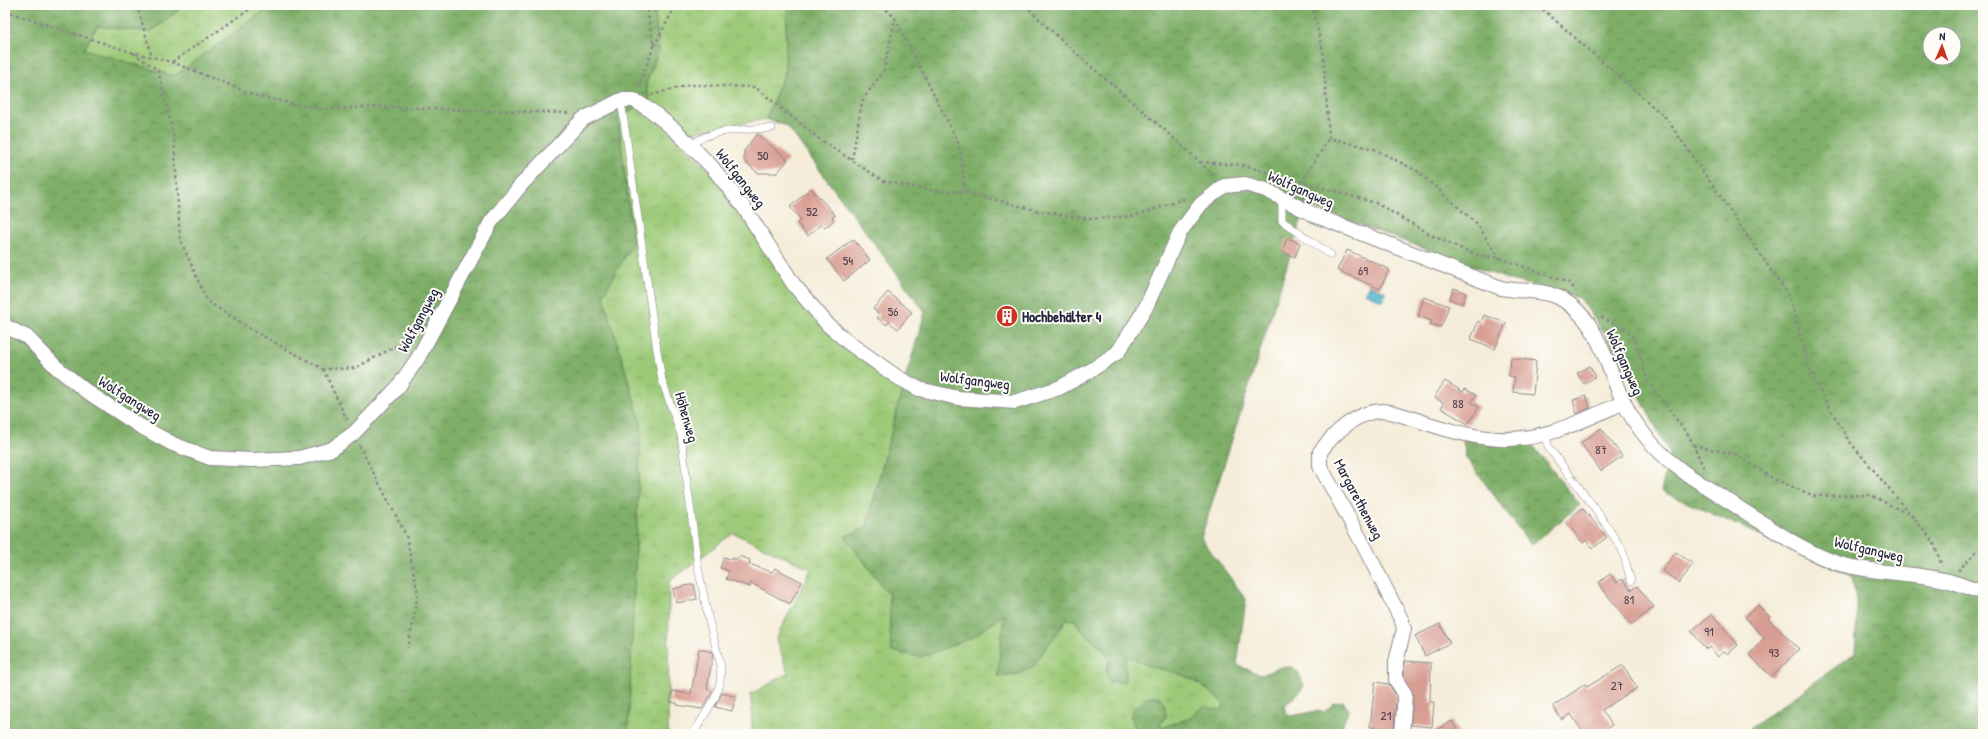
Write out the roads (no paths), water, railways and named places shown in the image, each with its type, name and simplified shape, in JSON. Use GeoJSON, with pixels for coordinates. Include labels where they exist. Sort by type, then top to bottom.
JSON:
{"type":"FeatureCollection","features":[{"type":"Feature","properties":{"kind":"street","name":"Wolfgangweg"},"geometry":{"type":"LineString","coordinates":[[5,326],[28,337],[56,367],[86,391],[138,425],[173,444],[210,458],[252,460],[298,458],[332,449],[354,433],[398,387],[418,358],[491,222],[521,185],[583,119],[592,113],[621,100],[634,100],[653,112],[692,145],[743,206],[794,285],[828,325],[849,343],[897,377],[919,389],[958,398],[1015,402],[1059,388],[1090,371],[1118,352],[1145,309],[1180,232],[1201,204],[1224,186],[1245,184],[1266,190],[1314,215],[1501,288],[1516,291],[1541,292],[1558,297],[1585,318],[1598,338],[1624,402],[1654,446],[1664,457],[1682,470],[1790,540],[1839,564],[1867,570],[1948,581],[1983,593]]}},
{"type":"Feature","properties":{"kind":"street","name":"Margarethenweg"},"geometry":{"type":"LineString","coordinates":[[1402,734],[1405,694],[1396,680],[1396,668],[1404,630],[1402,620],[1363,544],[1320,466],[1320,452],[1344,427],[1354,420],[1382,411],[1483,438],[1501,440],[1546,434],[1569,427],[1624,402]]}},
{"type":"Feature","properties":{"kind":"lane","name":"Höhenweg"},"geometry":{"type":"LineString","coordinates":[[621,100],[662,380],[681,434],[698,567],[709,621],[721,666],[720,683],[715,698],[693,734]]}},
{"type":"Feature","properties":{"kind":"lane"},"geometry":{"type":"LineString","coordinates":[[692,145],[697,139],[708,134],[772,128]]}},
{"type":"Feature","properties":{"kind":"lane"},"geometry":{"type":"LineString","coordinates":[[1282,198],[1282,221],[1331,255]]}},
{"type":"Feature","properties":{"kind":"lane"},"geometry":{"type":"LineString","coordinates":[[1546,434],[1548,447],[1594,507],[1622,549],[1630,581]]}},
{"type":"Feature","properties":{"kind":"water"},"geometry":{"type":"Polygon","coordinates":[[[1369,284],[1386,292],[1382,301],[1365,293],[1369,284]]]}},
{"type":"Feature","properties":{"kind":"place","name":"Hochbehälter 4"},"geometry":{"type":"Point","coordinates":[1007,316]}}]}
